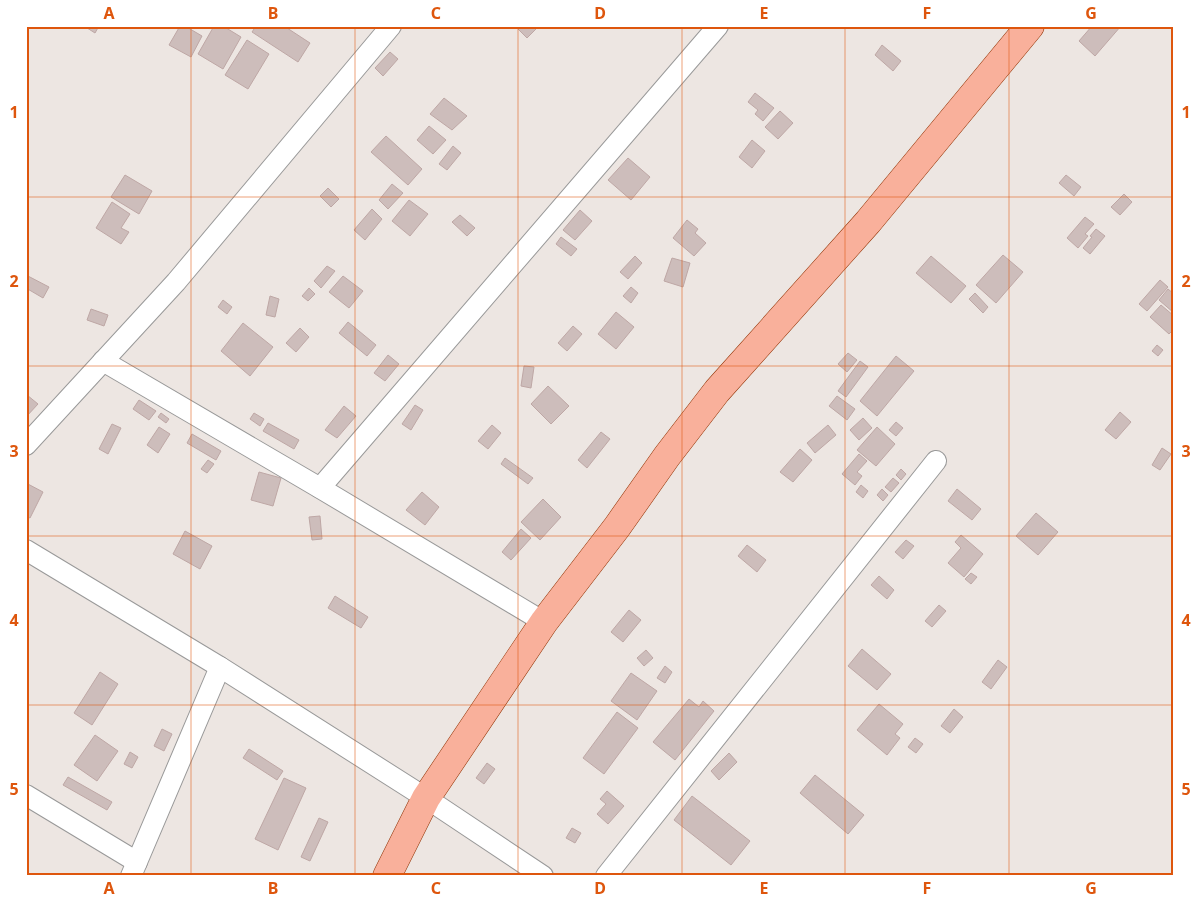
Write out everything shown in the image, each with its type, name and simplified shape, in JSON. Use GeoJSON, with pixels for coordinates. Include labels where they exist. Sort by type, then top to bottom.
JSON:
{"type":"FeatureCollection","features":[{"type":"Feature","properties":{"kind":"main road"},"geometry":{"type":"LineString","coordinates":[[387,876],[426,798],[544,622],[617,527],[667,456],[717,391],[868,222],[1030,26]]}},
{"type":"Feature","properties":{"kind":"street"},"geometry":{"type":"LineString","coordinates":[[26,445],[176,282],[391,26]]}},
{"type":"Feature","properties":{"kind":"street"},"geometry":{"type":"LineString","coordinates":[[320,488],[718,26]]}},
{"type":"Feature","properties":{"kind":"street"},"geometry":{"type":"LineString","coordinates":[[103,361],[544,622]]}},
{"type":"Feature","properties":{"kind":"street"},"geometry":{"type":"LineString","coordinates":[[606,876],[936,461]]}},
{"type":"Feature","properties":{"kind":"street"},"geometry":{"type":"LineString","coordinates":[[26,550],[220,667],[426,798],[543,876]]}},
{"type":"Feature","properties":{"kind":"street"},"geometry":{"type":"LineString","coordinates":[[26,795],[134,869],[220,667]]}},
{"type":"Feature","properties":{"kind":"building"},"geometry":{"type":"Polygon","coordinates":[[[84,26],[99,26],[95,33],[84,26]]]}},
{"type":"Feature","properties":{"kind":"building"},"geometry":{"type":"Polygon","coordinates":[[[180,26],[185,26],[202,36],[191,57],[169,45],[180,26]]]}},
{"type":"Feature","properties":{"kind":"building"},"geometry":{"type":"Polygon","coordinates":[[[214,26],[223,26],[241,37],[223,69],[198,54],[214,26]]]}},
{"type":"Feature","properties":{"kind":"building"},"geometry":{"type":"Polygon","coordinates":[[[256,26],[284,26],[310,43],[298,62],[252,32],[256,26]]]}},
{"type":"Feature","properties":{"kind":"building"},"geometry":{"type":"Polygon","coordinates":[[[515,26],[534,26],[536,29],[527,38],[515,26]]]}},
{"type":"Feature","properties":{"kind":"building"},"geometry":{"type":"Polygon","coordinates":[[[1092,26],[1121,26],[1095,56],[1079,41],[1092,26]]]}},
{"type":"Feature","properties":{"kind":"building"},"geometry":{"type":"Polygon","coordinates":[[[247,40],[269,54],[248,89],[225,75],[247,40]]]}},
{"type":"Feature","properties":{"kind":"building"},"geometry":{"type":"Polygon","coordinates":[[[882,45],[901,61],[893,71],[875,55],[882,45]]]}},
{"type":"Feature","properties":{"kind":"building"},"geometry":{"type":"Polygon","coordinates":[[[390,52],[398,59],[383,76],[375,68],[390,52]]]}},
{"type":"Feature","properties":{"kind":"building"},"geometry":{"type":"Polygon","coordinates":[[[755,93],[774,108],[763,121],[755,114],[758,110],[748,102],[755,93]]]}},
{"type":"Feature","properties":{"kind":"building"},"geometry":{"type":"Polygon","coordinates":[[[444,98],[467,116],[452,130],[430,114],[444,98]]]}},
{"type":"Feature","properties":{"kind":"building"},"geometry":{"type":"Polygon","coordinates":[[[780,111],[793,123],[778,139],[765,127],[780,111]]]}},
{"type":"Feature","properties":{"kind":"building"},"geometry":{"type":"Polygon","coordinates":[[[429,126],[446,140],[433,154],[417,140],[429,126]]]}},
{"type":"Feature","properties":{"kind":"building"},"geometry":{"type":"Polygon","coordinates":[[[386,136],[422,169],[408,185],[371,152],[386,136]]]}},
{"type":"Feature","properties":{"kind":"building"},"geometry":{"type":"Polygon","coordinates":[[[752,140],[765,151],[752,168],[739,157],[752,140]]]}},
{"type":"Feature","properties":{"kind":"building"},"geometry":{"type":"Polygon","coordinates":[[[453,146],[461,153],[447,170],[439,164],[453,146]]]}},
{"type":"Feature","properties":{"kind":"building"},"geometry":{"type":"Polygon","coordinates":[[[628,158],[650,177],[631,200],[608,180],[628,158]]]}},
{"type":"Feature","properties":{"kind":"building"},"geometry":{"type":"Polygon","coordinates":[[[125,175],[152,191],[139,214],[111,197],[125,175]]]}},
{"type":"Feature","properties":{"kind":"building"},"geometry":{"type":"Polygon","coordinates":[[[1066,175],[1081,187],[1074,196],[1059,183],[1066,175]]]}},
{"type":"Feature","properties":{"kind":"building"},"geometry":{"type":"Polygon","coordinates":[[[392,184],[403,193],[388,209],[379,200],[392,184]]]}},
{"type":"Feature","properties":{"kind":"building"},"geometry":{"type":"Polygon","coordinates":[[[328,188],[339,199],[331,207],[320,196],[328,188]]]}},
{"type":"Feature","properties":{"kind":"building"},"geometry":{"type":"Polygon","coordinates":[[[1124,194],[1132,202],[1120,215],[1111,207],[1124,194]]]}},
{"type":"Feature","properties":{"kind":"building"},"geometry":{"type":"Polygon","coordinates":[[[409,200],[428,214],[410,236],[392,221],[409,200]]]}},
{"type":"Feature","properties":{"kind":"building"},"geometry":{"type":"Polygon","coordinates":[[[112,202],[130,214],[121,228],[129,232],[121,244],[96,228],[112,202]]]}},
{"type":"Feature","properties":{"kind":"building"},"geometry":{"type":"Polygon","coordinates":[[[372,209],[382,219],[365,240],[354,230],[372,209]]]}},
{"type":"Feature","properties":{"kind":"building"},"geometry":{"type":"Polygon","coordinates":[[[580,210],[592,221],[575,240],[563,230],[580,210]]]}},
{"type":"Feature","properties":{"kind":"building"},"geometry":{"type":"Polygon","coordinates":[[[460,215],[475,228],[467,236],[452,222],[460,215]]]}},
{"type":"Feature","properties":{"kind":"building"},"geometry":{"type":"Polygon","coordinates":[[[1085,217],[1094,224],[1085,234],[1088,236],[1078,248],[1067,238],[1085,217]]]}},
{"type":"Feature","properties":{"kind":"building"},"geometry":{"type":"Polygon","coordinates":[[[687,220],[698,229],[695,233],[706,243],[694,256],[673,238],[687,220]]]}},
{"type":"Feature","properties":{"kind":"building"},"geometry":{"type":"Polygon","coordinates":[[[1096,229],[1105,236],[1090,254],[1083,248],[1096,229]]]}},
{"type":"Feature","properties":{"kind":"building"},"geometry":{"type":"Polygon","coordinates":[[[561,237],[577,249],[571,256],[556,244],[561,237]]]}},
{"type":"Feature","properties":{"kind":"building"},"geometry":{"type":"Polygon","coordinates":[[[1003,255],[1023,272],[996,303],[976,285],[1003,255]]]}},
{"type":"Feature","properties":{"kind":"building"},"geometry":{"type":"Polygon","coordinates":[[[635,256],[642,263],[628,279],[620,272],[635,256]]]}},
{"type":"Feature","properties":{"kind":"building"},"geometry":{"type":"Polygon","coordinates":[[[931,256],[966,286],[951,303],[916,273],[931,256]]]}},
{"type":"Feature","properties":{"kind":"building"},"geometry":{"type":"Polygon","coordinates":[[[672,258],[690,263],[683,287],[664,281],[672,258]]]}},
{"type":"Feature","properties":{"kind":"building"},"geometry":{"type":"Polygon","coordinates":[[[327,266],[335,271],[321,288],[314,281],[327,266]]]}},
{"type":"Feature","properties":{"kind":"building"},"geometry":{"type":"Polygon","coordinates":[[[26,275],[49,287],[43,298],[26,288],[26,275]]]}},
{"type":"Feature","properties":{"kind":"building"},"geometry":{"type":"Polygon","coordinates":[[[343,276],[363,291],[349,308],[329,292],[343,276]]]}},
{"type":"Feature","properties":{"kind":"building"},"geometry":{"type":"Polygon","coordinates":[[[1160,280],[1168,287],[1147,311],[1139,304],[1160,280]]]}},
{"type":"Feature","properties":{"kind":"building"},"geometry":{"type":"Polygon","coordinates":[[[631,287],[638,293],[631,303],[623,296],[631,287]]]}},
{"type":"Feature","properties":{"kind":"building"},"geometry":{"type":"Polygon","coordinates":[[[309,288],[315,294],[308,301],[302,296],[309,288]]]}},
{"type":"Feature","properties":{"kind":"building"},"geometry":{"type":"Polygon","coordinates":[[[1168,289],[1174,294],[1174,313],[1159,300],[1168,289]]]}},
{"type":"Feature","properties":{"kind":"building"},"geometry":{"type":"Polygon","coordinates":[[[975,293],[988,307],[983,313],[969,299],[975,293]]]}},
{"type":"Feature","properties":{"kind":"building"},"geometry":{"type":"Polygon","coordinates":[[[270,296],[279,299],[275,317],[266,315],[270,296]]]}},
{"type":"Feature","properties":{"kind":"building"},"geometry":{"type":"Polygon","coordinates":[[[223,300],[232,307],[227,314],[218,307],[223,300]]]}},
{"type":"Feature","properties":{"kind":"building"},"geometry":{"type":"Polygon","coordinates":[[[1161,305],[1174,316],[1174,329],[1169,334],[1150,317],[1161,305]]]}},
{"type":"Feature","properties":{"kind":"building"},"geometry":{"type":"Polygon","coordinates":[[[91,309],[108,315],[104,326],[87,320],[91,309]]]}},
{"type":"Feature","properties":{"kind":"building"},"geometry":{"type":"Polygon","coordinates":[[[616,312],[634,327],[616,349],[598,334],[616,312]]]}},
{"type":"Feature","properties":{"kind":"building"},"geometry":{"type":"Polygon","coordinates":[[[348,322],[376,345],[367,356],[339,333],[348,322]]]}},
{"type":"Feature","properties":{"kind":"building"},"geometry":{"type":"Polygon","coordinates":[[[243,323],[273,347],[250,376],[221,351],[243,323]]]}},
{"type":"Feature","properties":{"kind":"building"},"geometry":{"type":"Polygon","coordinates":[[[573,326],[582,334],[567,351],[558,343],[573,326]]]}},
{"type":"Feature","properties":{"kind":"building"},"geometry":{"type":"Polygon","coordinates":[[[300,328],[309,337],[296,352],[286,343],[300,328]]]}},
{"type":"Feature","properties":{"kind":"building"},"geometry":{"type":"Polygon","coordinates":[[[1157,345],[1163,350],[1158,356],[1152,351],[1157,345]]]}},
{"type":"Feature","properties":{"kind":"building"},"geometry":{"type":"Polygon","coordinates":[[[848,353],[857,360],[847,372],[838,364],[848,353]]]}},
{"type":"Feature","properties":{"kind":"building"},"geometry":{"type":"Polygon","coordinates":[[[388,355],[399,364],[385,381],[374,373],[388,355]]]}},
{"type":"Feature","properties":{"kind":"building"},"geometry":{"type":"Polygon","coordinates":[[[896,356],[914,371],[877,416],[860,401],[896,356]]]}},
{"type":"Feature","properties":{"kind":"building"},"geometry":{"type":"Polygon","coordinates":[[[860,361],[868,367],[846,397],[838,391],[860,361]]]}},
{"type":"Feature","properties":{"kind":"building"},"geometry":{"type":"Polygon","coordinates":[[[524,366],[534,367],[531,388],[521,386],[524,366]]]}},
{"type":"Feature","properties":{"kind":"building"},"geometry":{"type":"Polygon","coordinates":[[[548,386],[569,406],[551,424],[531,404],[548,386]]]}},
{"type":"Feature","properties":{"kind":"building"},"geometry":{"type":"Polygon","coordinates":[[[26,396],[38,404],[26,417],[26,396]]]}},
{"type":"Feature","properties":{"kind":"building"},"geometry":{"type":"Polygon","coordinates":[[[837,396],[855,409],[847,420],[829,406],[837,396]]]}},
{"type":"Feature","properties":{"kind":"building"},"geometry":{"type":"Polygon","coordinates":[[[139,400],[156,411],[149,420],[133,409],[139,400]]]}},
{"type":"Feature","properties":{"kind":"building"},"geometry":{"type":"Polygon","coordinates":[[[415,405],[423,410],[411,430],[402,424],[415,405]]]}},
{"type":"Feature","properties":{"kind":"building"},"geometry":{"type":"Polygon","coordinates":[[[344,406],[356,416],[337,438],[325,430],[344,406]]]}},
{"type":"Feature","properties":{"kind":"building"},"geometry":{"type":"Polygon","coordinates":[[[1120,412],[1131,422],[1116,439],[1105,430],[1120,412]]]}},
{"type":"Feature","properties":{"kind":"building"},"geometry":{"type":"Polygon","coordinates":[[[161,413],[169,419],[166,423],[158,417],[161,413]]]}},
{"type":"Feature","properties":{"kind":"building"},"geometry":{"type":"Polygon","coordinates":[[[254,413],[264,419],[260,426],[250,419],[254,413]]]}},
{"type":"Feature","properties":{"kind":"building"},"geometry":{"type":"Polygon","coordinates":[[[863,418],[872,428],[859,440],[850,430],[863,418]]]}},
{"type":"Feature","properties":{"kind":"building"},"geometry":{"type":"Polygon","coordinates":[[[896,422],[903,428],[896,436],[889,430],[896,422]]]}},
{"type":"Feature","properties":{"kind":"building"},"geometry":{"type":"Polygon","coordinates":[[[268,423],[299,440],[294,449],[263,431],[268,423]]]}},
{"type":"Feature","properties":{"kind":"building"},"geometry":{"type":"Polygon","coordinates":[[[112,424],[121,428],[108,454],[99,449],[112,424]]]}},
{"type":"Feature","properties":{"kind":"building"},"geometry":{"type":"Polygon","coordinates":[[[492,425],[501,433],[488,449],[478,441],[492,425]]]}},
{"type":"Feature","properties":{"kind":"building"},"geometry":{"type":"Polygon","coordinates":[[[828,425],[836,435],[815,453],[807,443],[828,425]]]}},
{"type":"Feature","properties":{"kind":"building"},"geometry":{"type":"Polygon","coordinates":[[[159,427],[170,434],[158,453],[147,445],[159,427]]]}},
{"type":"Feature","properties":{"kind":"building"},"geometry":{"type":"Polygon","coordinates":[[[877,427],[895,444],[876,466],[857,450],[877,427]]]}},
{"type":"Feature","properties":{"kind":"building"},"geometry":{"type":"Polygon","coordinates":[[[601,432],[610,439],[587,468],[578,460],[601,432]]]}},
{"type":"Feature","properties":{"kind":"building"},"geometry":{"type":"Polygon","coordinates":[[[192,434],[221,451],[216,460],[187,443],[192,434]]]}},
{"type":"Feature","properties":{"kind":"building"},"geometry":{"type":"Polygon","coordinates":[[[1162,448],[1171,454],[1160,470],[1152,465],[1162,448]]]}},
{"type":"Feature","properties":{"kind":"building"},"geometry":{"type":"Polygon","coordinates":[[[800,449],[812,460],[793,482],[780,472],[800,449]]]}},
{"type":"Feature","properties":{"kind":"building"},"geometry":{"type":"Polygon","coordinates":[[[859,454],[867,461],[857,472],[862,476],[855,485],[842,474],[859,454]]]}},
{"type":"Feature","properties":{"kind":"building"},"geometry":{"type":"Polygon","coordinates":[[[505,458],[533,478],[528,484],[501,464],[505,458]]]}},
{"type":"Feature","properties":{"kind":"building"},"geometry":{"type":"Polygon","coordinates":[[[208,460],[214,464],[207,473],[201,469],[208,460]]]}},
{"type":"Feature","properties":{"kind":"building"},"geometry":{"type":"Polygon","coordinates":[[[901,469],[906,474],[901,480],[896,475],[901,469]]]}},
{"type":"Feature","properties":{"kind":"building"},"geometry":{"type":"Polygon","coordinates":[[[259,472],[281,478],[273,506],[251,500],[259,472]]]}},
{"type":"Feature","properties":{"kind":"building"},"geometry":{"type":"Polygon","coordinates":[[[893,478],[899,483],[891,492],[885,487],[893,478]]]}},
{"type":"Feature","properties":{"kind":"building"},"geometry":{"type":"Polygon","coordinates":[[[26,483],[43,492],[30,518],[26,516],[26,501],[28,498],[26,497],[26,483]]]}},
{"type":"Feature","properties":{"kind":"building"},"geometry":{"type":"Polygon","coordinates":[[[861,485],[868,491],[863,498],[856,492],[861,485]]]}},
{"type":"Feature","properties":{"kind":"building"},"geometry":{"type":"Polygon","coordinates":[[[882,489],[888,495],[883,501],[877,495],[882,489]]]}},
{"type":"Feature","properties":{"kind":"building"},"geometry":{"type":"Polygon","coordinates":[[[957,489],[981,509],[972,520],[948,501],[957,489]]]}},
{"type":"Feature","properties":{"kind":"building"},"geometry":{"type":"Polygon","coordinates":[[[422,492],[439,507],[425,525],[406,510],[422,492]]]}},
{"type":"Feature","properties":{"kind":"building"},"geometry":{"type":"Polygon","coordinates":[[[543,499],[561,517],[540,540],[521,522],[543,499]]]}},
{"type":"Feature","properties":{"kind":"building"},"geometry":{"type":"Polygon","coordinates":[[[1036,513],[1058,532],[1038,555],[1016,536],[1036,513]]]}},
{"type":"Feature","properties":{"kind":"building"},"geometry":{"type":"Polygon","coordinates":[[[320,516],[322,539],[312,540],[309,517],[320,516]]]}},
{"type":"Feature","properties":{"kind":"building"},"geometry":{"type":"Polygon","coordinates":[[[521,529],[531,538],[511,560],[502,552],[521,529]]]}},
{"type":"Feature","properties":{"kind":"building"},"geometry":{"type":"Polygon","coordinates":[[[185,531],[212,546],[200,569],[173,554],[185,531]]]}},
{"type":"Feature","properties":{"kind":"building"},"geometry":{"type":"Polygon","coordinates":[[[961,535],[983,554],[964,577],[948,563],[961,548],[955,542],[961,535]]]}},
{"type":"Feature","properties":{"kind":"building"},"geometry":{"type":"Polygon","coordinates":[[[906,540],[914,546],[903,559],[895,552],[906,540]]]}},
{"type":"Feature","properties":{"kind":"building"},"geometry":{"type":"Polygon","coordinates":[[[747,545],[766,560],[757,572],[738,556],[747,545]]]}},
{"type":"Feature","properties":{"kind":"building"},"geometry":{"type":"Polygon","coordinates":[[[971,573],[977,577],[971,584],[965,579],[971,573]]]}},
{"type":"Feature","properties":{"kind":"building"},"geometry":{"type":"Polygon","coordinates":[[[879,576],[894,590],[887,599],[871,585],[879,576]]]}},
{"type":"Feature","properties":{"kind":"building"},"geometry":{"type":"Polygon","coordinates":[[[335,596],[368,617],[361,628],[328,608],[335,596]]]}},
{"type":"Feature","properties":{"kind":"building"},"geometry":{"type":"Polygon","coordinates":[[[939,605],[946,611],[932,627],[925,621],[939,605]]]}},
{"type":"Feature","properties":{"kind":"building"},"geometry":{"type":"Polygon","coordinates":[[[629,610],[641,620],[623,642],[611,632],[629,610]]]}},
{"type":"Feature","properties":{"kind":"building"},"geometry":{"type":"Polygon","coordinates":[[[862,649],[891,674],[877,690],[848,666],[862,649]]]}},
{"type":"Feature","properties":{"kind":"building"},"geometry":{"type":"Polygon","coordinates":[[[646,650],[653,658],[644,666],[637,658],[646,650]]]}},
{"type":"Feature","properties":{"kind":"building"},"geometry":{"type":"Polygon","coordinates":[[[998,660],[1007,667],[991,689],[982,682],[998,660]]]}},
{"type":"Feature","properties":{"kind":"building"},"geometry":{"type":"Polygon","coordinates":[[[665,666],[672,672],[665,683],[657,678],[665,666]]]}},
{"type":"Feature","properties":{"kind":"building"},"geometry":{"type":"Polygon","coordinates":[[[100,672],[118,684],[92,725],[74,713],[100,672]]]}},
{"type":"Feature","properties":{"kind":"building"},"geometry":{"type":"Polygon","coordinates":[[[631,673],[657,691],[637,720],[611,701],[631,673]]]}},
{"type":"Feature","properties":{"kind":"building"},"geometry":{"type":"Polygon","coordinates":[[[689,699],[699,707],[703,701],[714,711],[675,760],[653,742],[689,699]]]}},
{"type":"Feature","properties":{"kind":"building"},"geometry":{"type":"Polygon","coordinates":[[[879,704],[903,724],[895,734],[900,738],[887,755],[857,730],[879,704]]]}},
{"type":"Feature","properties":{"kind":"building"},"geometry":{"type":"Polygon","coordinates":[[[954,709],[963,717],[950,733],[941,726],[954,709]]]}},
{"type":"Feature","properties":{"kind":"building"},"geometry":{"type":"Polygon","coordinates":[[[617,712],[638,728],[604,774],[583,758],[617,712]]]}},
{"type":"Feature","properties":{"kind":"building"},"geometry":{"type":"Polygon","coordinates":[[[162,729],[172,734],[164,751],[154,746],[162,729]]]}},
{"type":"Feature","properties":{"kind":"building"},"geometry":{"type":"Polygon","coordinates":[[[95,735],[118,751],[97,781],[74,765],[95,735]]]}},
{"type":"Feature","properties":{"kind":"building"},"geometry":{"type":"Polygon","coordinates":[[[915,738],[923,744],[916,753],[908,747],[915,738]]]}},
{"type":"Feature","properties":{"kind":"building"},"geometry":{"type":"Polygon","coordinates":[[[249,749],[283,771],[277,780],[243,758],[249,749]]]}},
{"type":"Feature","properties":{"kind":"building"},"geometry":{"type":"Polygon","coordinates":[[[130,752],[138,757],[132,768],[124,764],[130,752]]]}},
{"type":"Feature","properties":{"kind":"building"},"geometry":{"type":"Polygon","coordinates":[[[729,753],[737,762],[719,780],[711,771],[729,753]]]}},
{"type":"Feature","properties":{"kind":"building"},"geometry":{"type":"Polygon","coordinates":[[[487,763],[495,769],[484,784],[476,778],[487,763]]]}},
{"type":"Feature","properties":{"kind":"building"},"geometry":{"type":"Polygon","coordinates":[[[815,775],[864,815],[848,834],[800,793],[815,775]]]}},
{"type":"Feature","properties":{"kind":"building"},"geometry":{"type":"Polygon","coordinates":[[[68,777],[112,802],[107,810],[63,785],[68,777]]]}},
{"type":"Feature","properties":{"kind":"building"},"geometry":{"type":"Polygon","coordinates":[[[284,778],[306,788],[278,850],[255,839],[284,778]]]}},
{"type":"Feature","properties":{"kind":"building"},"geometry":{"type":"Polygon","coordinates":[[[607,791],[624,806],[608,824],[597,814],[606,804],[600,799],[607,791]]]}},
{"type":"Feature","properties":{"kind":"building"},"geometry":{"type":"Polygon","coordinates":[[[692,796],[750,841],[731,865],[674,820],[692,796]]]}},
{"type":"Feature","properties":{"kind":"building"},"geometry":{"type":"Polygon","coordinates":[[[319,818],[328,822],[310,861],[301,857],[319,818]]]}},
{"type":"Feature","properties":{"kind":"building"},"geometry":{"type":"Polygon","coordinates":[[[572,828],[581,833],[575,843],[566,838],[572,828]]]}}]}
